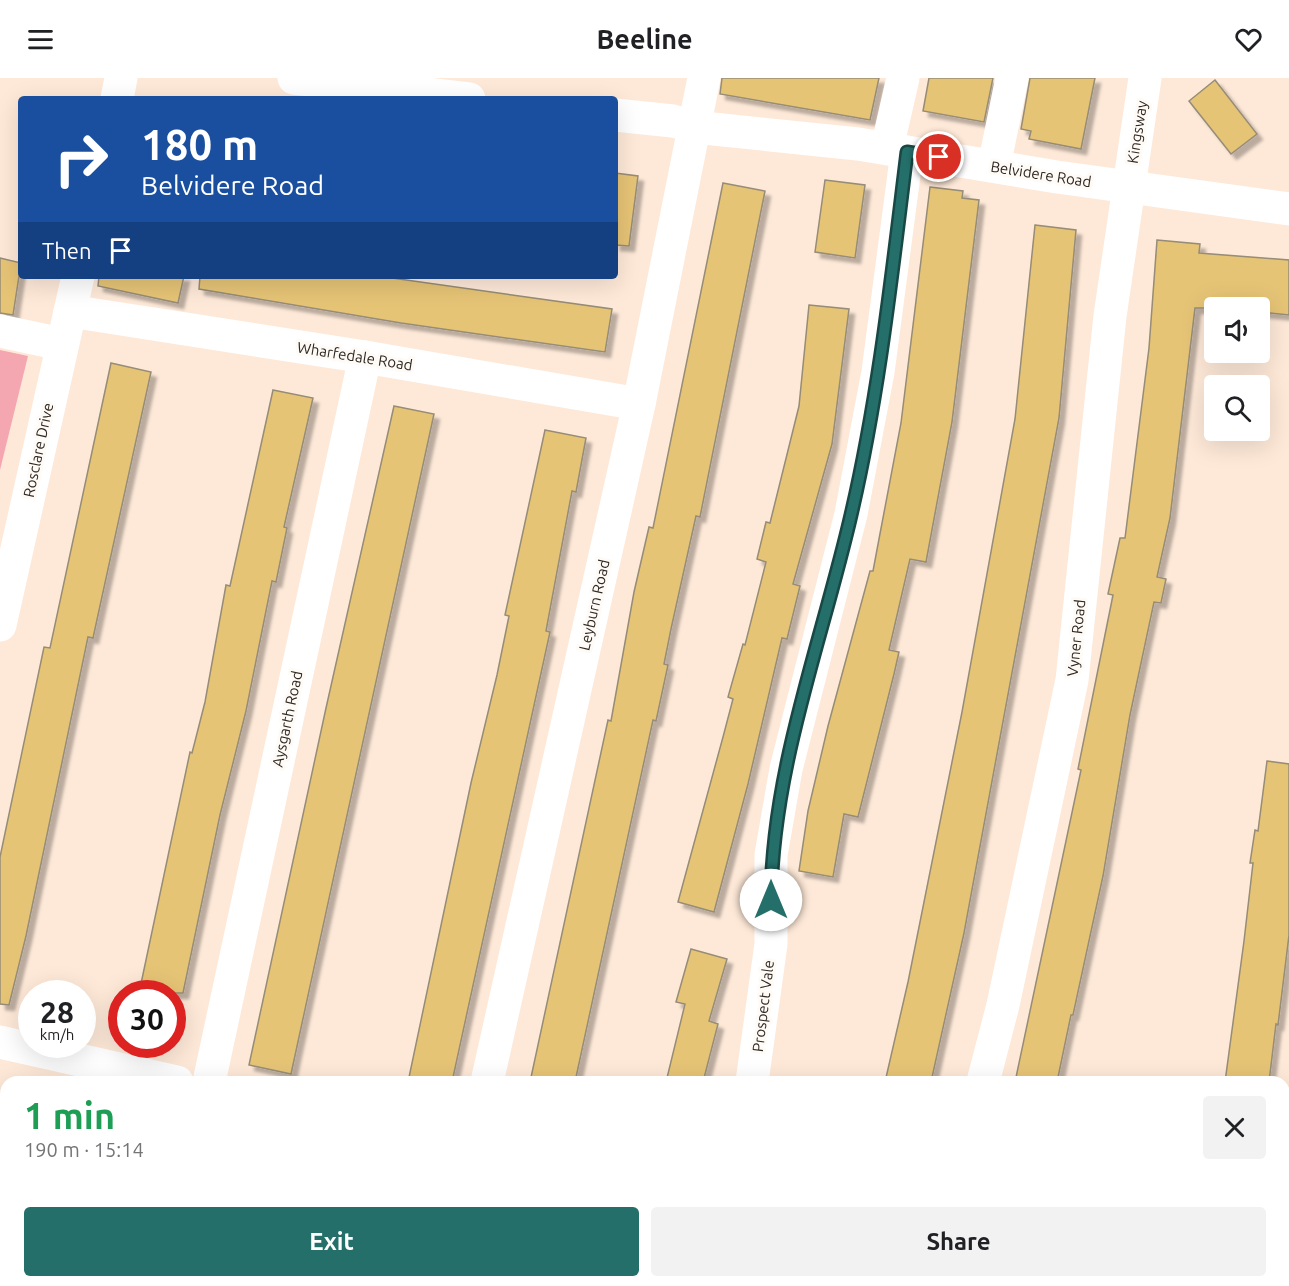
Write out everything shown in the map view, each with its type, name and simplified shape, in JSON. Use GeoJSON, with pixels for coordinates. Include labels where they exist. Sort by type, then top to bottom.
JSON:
{"type":"FeatureCollection","features":[{"type":"Feature","properties":{"kind":"street"},"geometry":{"type":"LineString","coordinates":[[118,96],[121,78]]}},
{"type":"Feature","properties":{"kind":"street"},"geometry":{"type":"LineString","coordinates":[[294,78],[341,81],[448,96]]}},
{"type":"Feature","properties":{"kind":"street","name":"Leyburn Road"},"geometry":{"type":"LineString","coordinates":[[488,1076],[639,404],[704,78]]}},
{"type":"Feature","properties":{"kind":"street","name":"Prospect Vale"},"geometry":{"type":"LineString","coordinates":[[753,1076],[771,944],[771,855],[786,769],[853,503],[878,372],[903,78]]}},
{"type":"Feature","properties":{"kind":"street"},"geometry":{"type":"LineString","coordinates":[[994,166],[1012,78]]}},
{"type":"Feature","properties":{"kind":"street","name":"Kingsway"},"geometry":{"type":"LineString","coordinates":[[1128,187],[1145,78]]}},
{"type":"Feature","properties":{"kind":"street","name":"Belvidere Road"},"geometry":{"type":"LineString","coordinates":[[618,115],[673,121],[694,127],[897,150],[1128,187],[1289,209]]}},
{"type":"Feature","properties":{"kind":"street","name":"Vyner Road"},"geometry":{"type":"LineString","coordinates":[[985,1076],[1003,1005],[1072,680],[1110,316],[1128,187]]}},
{"type":"Feature","properties":{"kind":"street","name":"Rosclare Drive"},"geometry":{"type":"LineString","coordinates":[[0,625],[77,279]]}},
{"type":"Feature","properties":{"kind":"street","name":"Wharfedale Road"},"geometry":{"type":"LineString","coordinates":[[70,311],[365,357],[639,404]]}},
{"type":"Feature","properties":{"kind":"street"},"geometry":{"type":"LineString","coordinates":[[0,331],[61,344]]}},
{"type":"Feature","properties":{"kind":"street","name":"Aysgarth Road"},"geometry":{"type":"LineString","coordinates":[[210,1076],[365,357]]}},
{"type":"Feature","properties":{"kind":"street"},"geometry":{"type":"LineString","coordinates":[[0,1042],[150,1076]]}},
{"type":"Feature","properties":{"kind":"shaded area"},"geometry":{"type":"Polygon","coordinates":[[[0,350],[28,356],[0,470],[0,350]]]}},
{"type":"Feature","properties":{"kind":"building"},"geometry":{"type":"Polygon","coordinates":[[[722,78],[879,78],[870,120],[720,94],[722,78]]]}},
{"type":"Feature","properties":{"kind":"building"},"geometry":{"type":"Polygon","coordinates":[[[929,78],[993,78],[984,122],[923,111],[929,78]]]}},
{"type":"Feature","properties":{"kind":"building"},"geometry":{"type":"Polygon","coordinates":[[[1030,78],[1095,78],[1081,149],[1029,139],[1031,131],[1021,129],[1030,78]]]}},
{"type":"Feature","properties":{"kind":"building"},"geometry":{"type":"Polygon","coordinates":[[[1215,80],[1257,134],[1231,154],[1189,101],[1215,80]]]}},
{"type":"Feature","properties":{"kind":"building"},"geometry":{"type":"Polygon","coordinates":[[[618,173],[638,176],[629,246],[618,245],[618,173]]]}},
{"type":"Feature","properties":{"kind":"building"},"geometry":{"type":"Polygon","coordinates":[[[825,180],[865,185],[855,258],[815,252],[825,180]]]}},
{"type":"Feature","properties":{"kind":"building"},"geometry":{"type":"Polygon","coordinates":[[[723,183],[765,191],[700,517],[696,516],[664,664],[668,665],[656,721],[653,720],[576,1076],[531,1076],[608,720],[611,721],[634,592],[649,527],[653,528],[723,183]]]}},
{"type":"Feature","properties":{"kind":"building"},"geometry":{"type":"Polygon","coordinates":[[[930,187],[963,191],[962,198],[979,200],[952,422],[926,562],[910,559],[889,650],[899,652],[894,674],[858,817],[844,814],[833,877],[799,871],[808,811],[828,726],[870,571],[873,571],[901,423],[930,187]]]}},
{"type":"Feature","properties":{"kind":"building"},"geometry":{"type":"Polygon","coordinates":[[[1035,225],[1076,230],[1059,418],[964,933],[932,1076],[886,1076],[908,982],[962,712],[1015,419],[1035,225]]]}},
{"type":"Feature","properties":{"kind":"building"},"geometry":{"type":"Polygon","coordinates":[[[1157,240],[1200,244],[1199,253],[1289,260],[1289,315],[1270,313],[1270,297],[1204,297],[1204,308],[1195,308],[1170,518],[1157,577],[1166,579],[1161,603],[1154,602],[1130,715],[1103,876],[1073,1015],[1071,1015],[1058,1076],[1016,1076],[1081,770],[1078,769],[1113,595],[1108,594],[1120,538],[1125,538],[1149,348],[1157,240]]]}},
{"type":"Feature","properties":{"kind":"building"},"geometry":{"type":"Polygon","coordinates":[[[0,258],[18,262],[19,279],[13,315],[0,313],[0,258]]]}},
{"type":"Feature","properties":{"kind":"building"},"geometry":{"type":"Polygon","coordinates":[[[99,279],[183,279],[178,303],[98,286],[99,279]]]}},
{"type":"Feature","properties":{"kind":"building"},"geometry":{"type":"Polygon","coordinates":[[[200,279],[399,279],[612,309],[605,352],[401,323],[199,289],[200,279]]]}},
{"type":"Feature","properties":{"kind":"building"},"geometry":{"type":"Polygon","coordinates":[[[809,305],[849,309],[832,444],[793,584],[800,586],[787,639],[782,638],[748,784],[714,912],[678,902],[733,699],[728,697],[743,644],[745,645],[766,562],[757,559],[766,522],[770,523],[799,406],[809,305]]]}},
{"type":"Feature","properties":{"kind":"building"},"geometry":{"type":"Polygon","coordinates":[[[111,363],[151,372],[93,638],[88,637],[26,936],[9,1005],[0,1004],[0,857],[44,647],[50,648],[111,363]]]}},
{"type":"Feature","properties":{"kind":"building"},"geometry":{"type":"Polygon","coordinates":[[[273,390],[313,398],[284,527],[287,528],[276,582],[272,581],[246,711],[220,815],[186,980],[142,980],[190,752],[192,753],[205,702],[226,585],[230,586],[273,390]]]}},
{"type":"Feature","properties":{"kind":"building"},"geometry":{"type":"Polygon","coordinates":[[[394,406],[434,414],[291,1074],[249,1065],[394,406]]]}},
{"type":"Feature","properties":{"kind":"building"},"geometry":{"type":"Polygon","coordinates":[[[545,430],[586,438],[576,492],[572,491],[546,631],[550,632],[453,1076],[409,1076],[471,783],[497,675],[509,616],[505,615],[545,430]]]}},
{"type":"Feature","properties":{"kind":"building"},"geometry":{"type":"Polygon","coordinates":[[[1267,761],[1289,764],[1289,935],[1270,1076],[1226,1076],[1253,863],[1250,863],[1255,830],[1258,831],[1267,761]]]}},
{"type":"Feature","properties":{"kind":"building"},"geometry":{"type":"Polygon","coordinates":[[[691,949],[727,959],[709,1021],[718,1024],[705,1076],[667,1076],[685,1004],[676,1002],[691,949]]]}},
{"type":"Feature","properties":{"kind":"route"},"geometry":{"type":"LineString","coordinates":[[771,900],[771,855],[786,769],[851,514],[878,372],[907,152],[939,157]]}}]}
